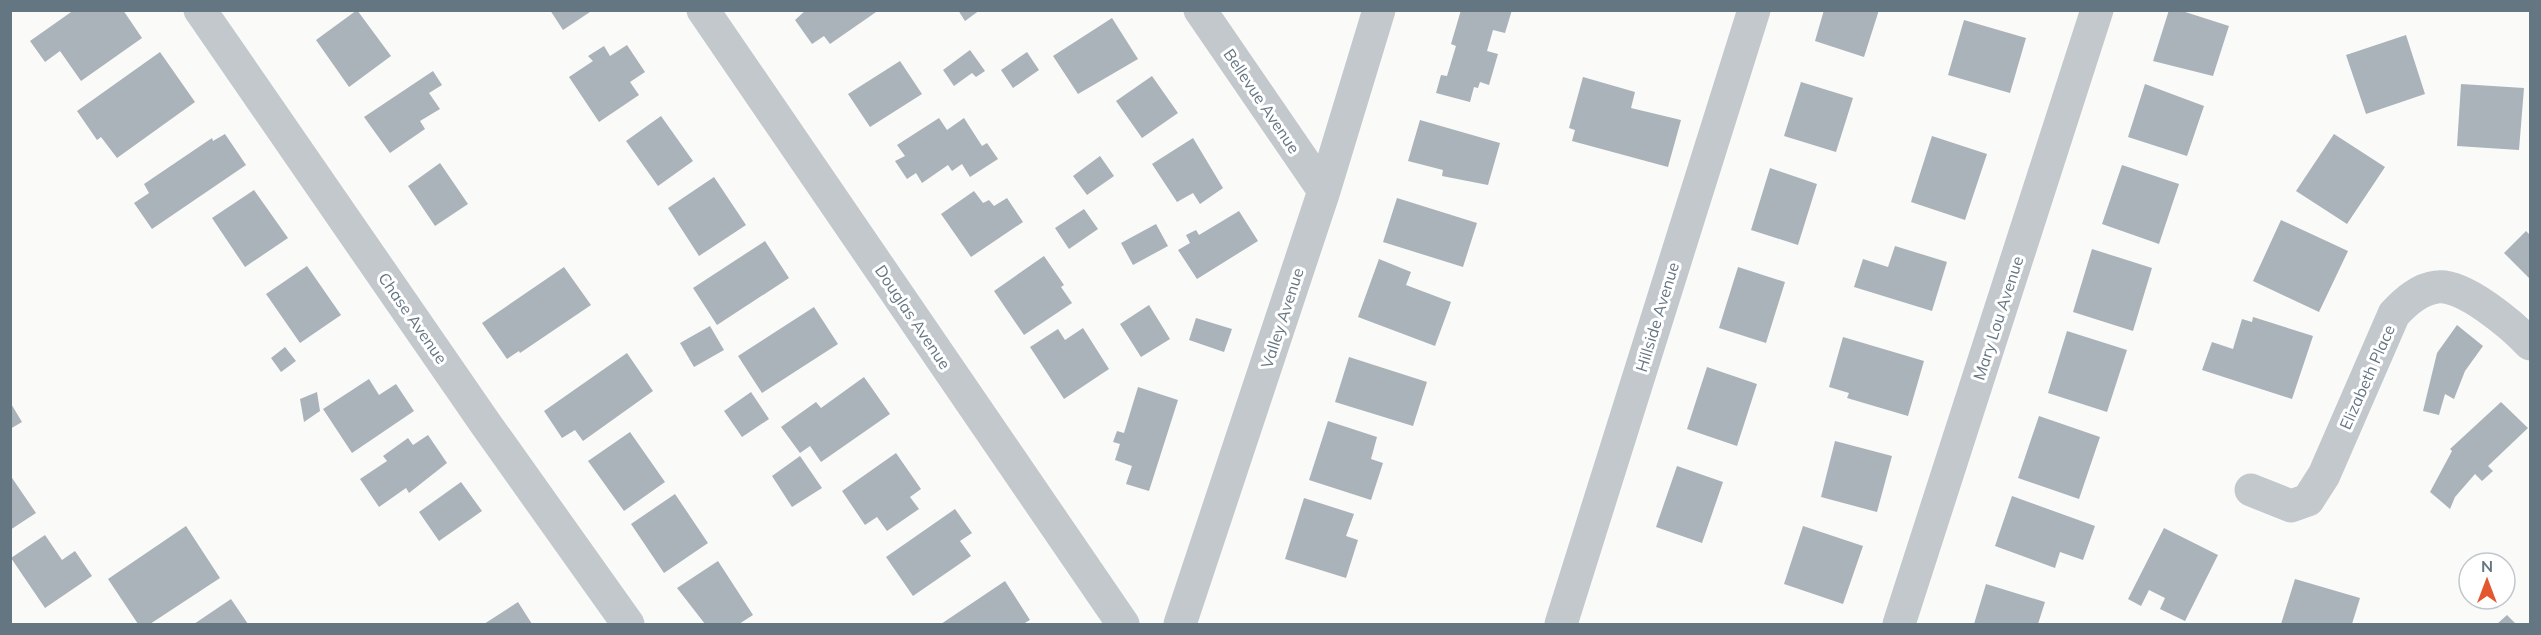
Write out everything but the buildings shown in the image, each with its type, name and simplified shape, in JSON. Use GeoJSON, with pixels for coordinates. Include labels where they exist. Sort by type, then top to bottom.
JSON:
{"type":"FeatureCollection","features":[{"type":"Feature","properties":{"kind":"street","name":"Chase Avenue"},"geometry":{"type":"LineString","coordinates":[[200,10],[485,423],[628,624]]}},
{"type":"Feature","properties":{"kind":"street","name":"Douglas Avenue"},"geometry":{"type":"LineString","coordinates":[[703,10],[1123,624]]}},
{"type":"Feature","properties":{"kind":"street","name":"Bellevue Avenue"},"geometry":{"type":"LineString","coordinates":[[1200,10],[1323,191]]}},
{"type":"Feature","properties":{"kind":"street","name":"Valley Avenue"},"geometry":{"type":"LineString","coordinates":[[1180,624],[1323,191],[1379,10]]}},
{"type":"Feature","properties":{"kind":"street","name":"Hillside Avenue"},"geometry":{"type":"LineString","coordinates":[[1561,624],[1754,10]]}},
{"type":"Feature","properties":{"kind":"street","name":"Mary Lou Avenue"},"geometry":{"type":"LineString","coordinates":[[1899,624],[2097,10]]}},
{"type":"Feature","properties":{"kind":"street","name":"Elizabeth Place"},"geometry":{"type":"LineString","coordinates":[[2251,490],[2291,506],[2308,500],[2324,475],[2394,314],[2409,299],[2436,286],[2458,290],[2516,330],[2530,344]]}}]}
